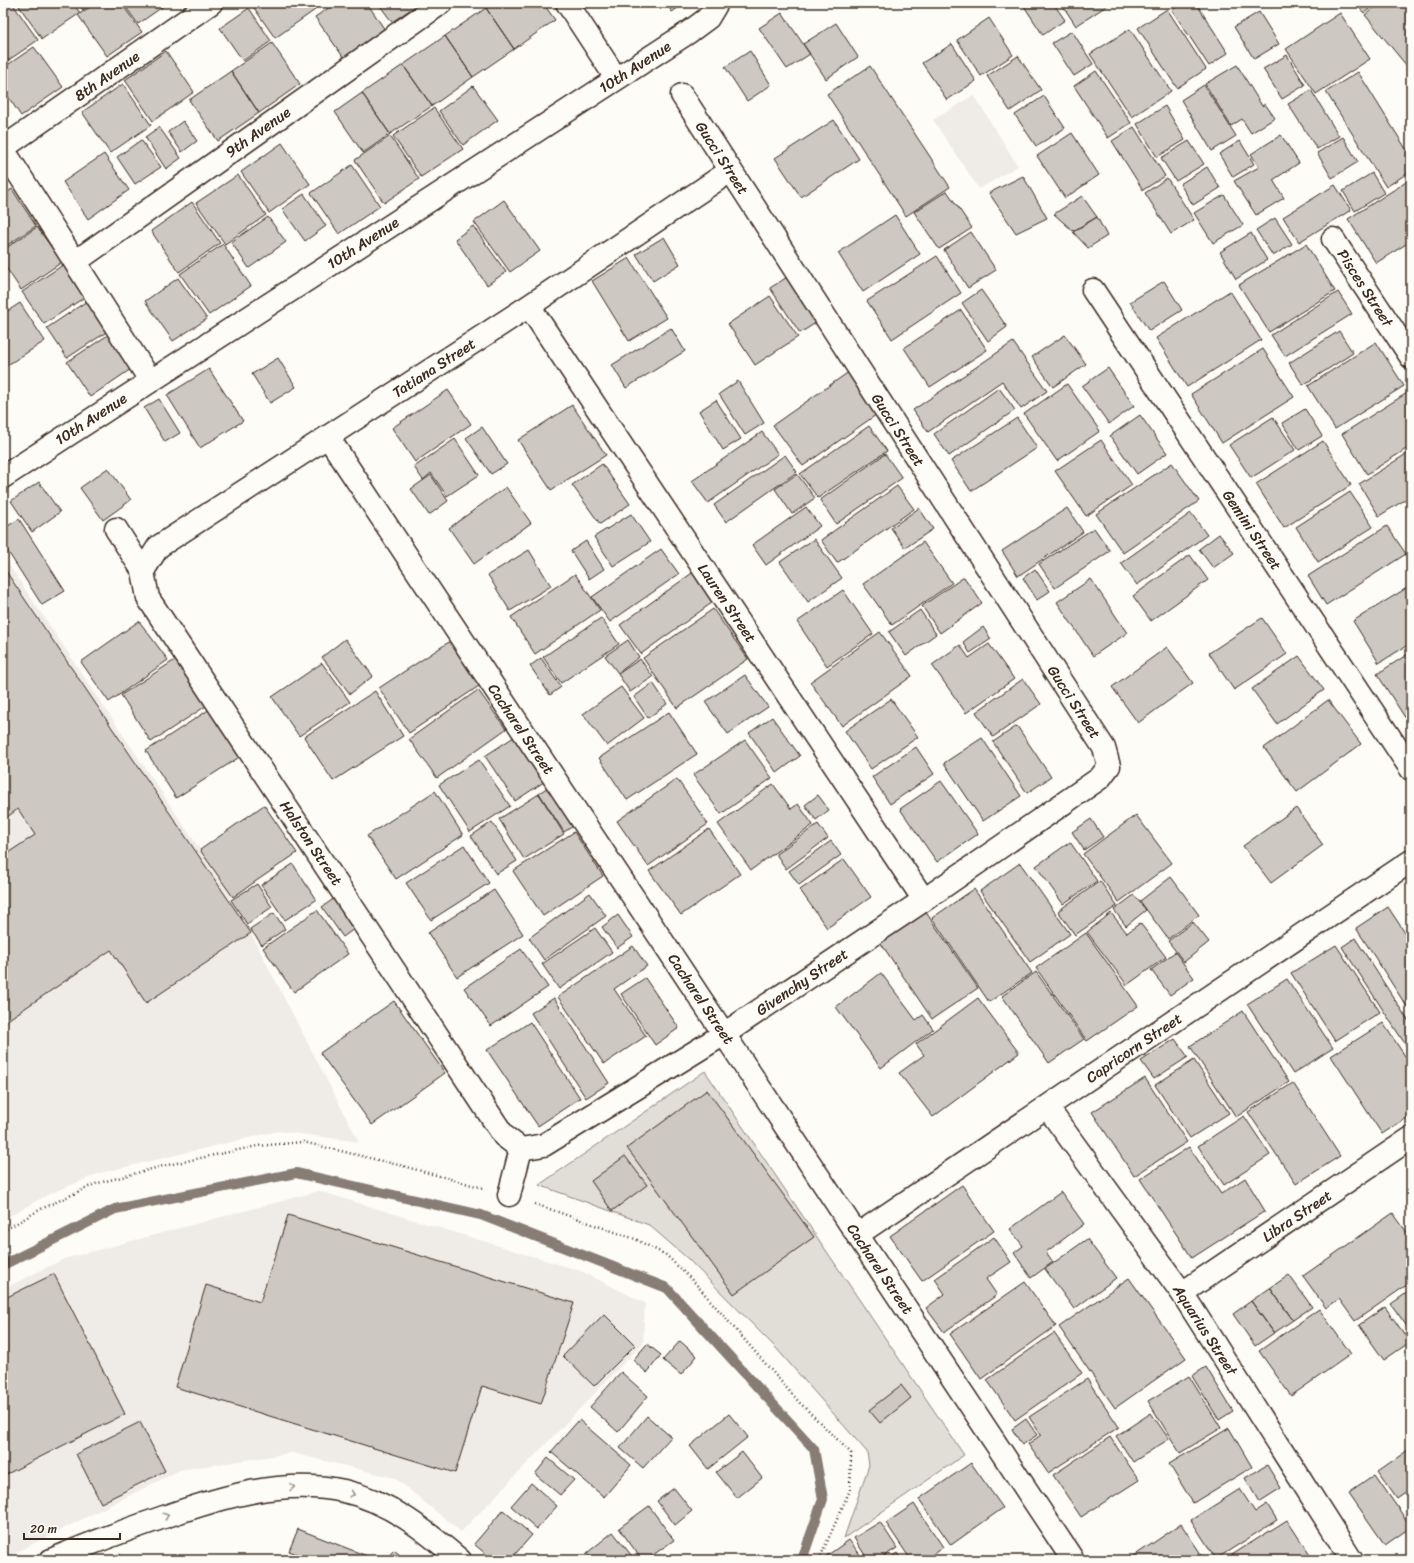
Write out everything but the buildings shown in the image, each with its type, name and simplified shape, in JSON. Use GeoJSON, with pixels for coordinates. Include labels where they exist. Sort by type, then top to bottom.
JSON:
{"type":"FeatureCollection","features":[{"type":"Feature","properties":{"kind":"street","name":"8th Avenue"},"geometry":{"type":"LineString","coordinates":[[3,149],[211,3]]}},
{"type":"Feature","properties":{"kind":"street","name":"9th Avenue"},"geometry":{"type":"LineString","coordinates":[[75,262],[440,3]]}},
{"type":"Feature","properties":{"kind":"street"},"geometry":{"type":"LineString","coordinates":[[567,3],[616,78]]}},
{"type":"Feature","properties":{"kind":"street","name":"10th Avenue"},"geometry":{"type":"LineString","coordinates":[[3,477],[150,380],[689,32],[708,18],[716,3]]}},
{"type":"Feature","properties":{"kind":"street","name":"Gucci Street"},"geometry":{"type":"LineString","coordinates":[[682,95],[730,172],[1104,748],[1109,766]]}},
{"type":"Feature","properties":{"kind":"street"},"geometry":{"type":"LineString","coordinates":[[3,149],[150,380]]}},
{"type":"Feature","properties":{"kind":"street","name":"Tatiana Street"},"geometry":{"type":"LineString","coordinates":[[143,570],[158,547],[529,306],[730,172]]}},
{"type":"Feature","properties":{"kind":"street","name":"Pisces Street"},"geometry":{"type":"LineString","coordinates":[[1333,239],[1411,357]]}},
{"type":"Feature","properties":{"kind":"street","name":"Gemini Street"},"geometry":{"type":"LineString","coordinates":[[1093,290],[1411,769]]}},
{"type":"Feature","properties":{"kind":"street","name":"Lauren Street"},"geometry":{"type":"LineString","coordinates":[[529,306],[924,900]]}},
{"type":"Feature","properties":{"kind":"street","name":"Cacharel Street"},"geometry":{"type":"LineString","coordinates":[[328,437],[1073,1560]]}},
{"type":"Feature","properties":{"kind":"street","name":"Halston Street"},"geometry":{"type":"LineString","coordinates":[[116,529],[143,570],[148,598],[504,1136],[521,1148]]}},
{"type":"Feature","properties":{"kind":"street","name":"Givenchy Street"},"geometry":{"type":"LineString","coordinates":[[521,1148],[544,1145],[724,1034],[924,900],[1100,778],[1109,766]]}},
{"type":"Feature","properties":{"kind":"street","name":"Capricorn Street"},"geometry":{"type":"LineString","coordinates":[[857,1235],[1411,861]]}},
{"type":"Feature","properties":{"kind":"street","name":"Aquarius Street"},"geometry":{"type":"LineString","coordinates":[[1047,1107],[1182,1293],[1352,1560]]}},
{"type":"Feature","properties":{"kind":"street","name":"Libra Street"},"geometry":{"type":"LineString","coordinates":[[1182,1293],[1411,1138]]}},
{"type":"Feature","properties":{"kind":"street"},"geometry":{"type":"LineString","coordinates":[[509,1195],[521,1148]]}},
{"type":"Feature","properties":{"kind":"street"},"geometry":{"type":"LineString","coordinates":[[51,1560],[145,1523],[210,1501],[279,1487],[314,1486],[345,1492],[365,1498],[400,1515],[431,1535],[460,1560]]}},
{"type":"Feature","properties":{"kind":"path"},"geometry":{"type":"LineString","coordinates":[[3,1230],[41,1209],[95,1184],[163,1166],[257,1146],[303,1142],[403,1166],[509,1195],[635,1239],[666,1255],[695,1282],[798,1401],[852,1453],[850,1490],[819,1560]]}},
{"type":"Feature","properties":{"kind":"shaded area"},"geometry":{"type":"Polygon","coordinates":[[[974,95],[1018,166],[979,189],[933,120],[974,95]]]}},
{"type":"Feature","properties":{"kind":"shaded area"},"geometry":{"type":"Polygon","coordinates":[[[3,556],[232,897],[229,899],[247,926],[359,1142],[278,1131],[100,1173],[47,1195],[3,1220],[3,556]]]}},
{"type":"Feature","properties":{"kind":"shaded area"},"geometry":{"type":"Polygon","coordinates":[[[705,1071],[964,1455],[844,1538],[869,1465],[867,1452],[776,1348],[687,1258],[649,1225],[539,1185],[705,1071]]]}},
{"type":"Feature","properties":{"kind":"shaded area"},"geometry":{"type":"Polygon","coordinates":[[[319,1191],[581,1271],[645,1303],[643,1343],[461,1532],[395,1478],[292,1453],[180,1470],[3,1559],[3,1289],[64,1259],[319,1191]]]}},
{"type":"Feature","properties":{"kind":"waterway"},"geometry":{"type":"LineString","coordinates":[[3,1265],[115,1209],[296,1173],[481,1215],[667,1288],[814,1449],[823,1499],[802,1560]]}}]}
